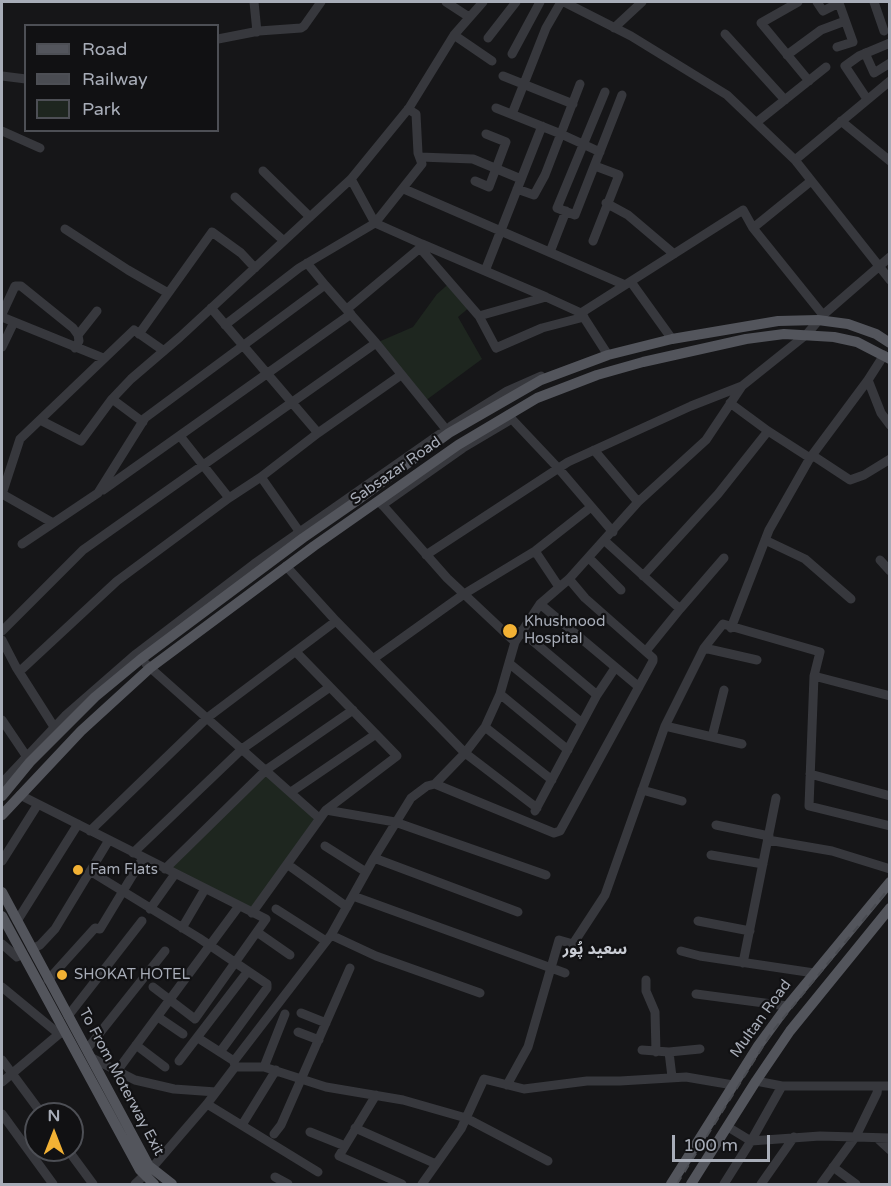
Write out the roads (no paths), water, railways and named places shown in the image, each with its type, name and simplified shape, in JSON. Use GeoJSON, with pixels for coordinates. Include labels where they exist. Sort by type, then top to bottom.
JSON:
{"type":"FeatureCollection","features":[{"type":"Feature","properties":{"kind":"main road","name":"Sabsazar Road"},"geometry":{"type":"LineString","coordinates":[[3,789],[56,730],[139,657],[301,535],[355,502],[448,431],[541,380],[607,353],[671,338],[778,321],[821,317],[876,334],[890,343]]}},
{"type":"Feature","properties":{"kind":"main road","name":"Sabsazar Road"},"geometry":{"type":"LineString","coordinates":[[2,815],[81,731],[150,668],[286,567],[363,512],[380,503],[458,445],[510,417],[537,398],[597,375],[643,362],[746,339],[784,334],[807,334],[858,342],[887,357]]}},
{"type":"Feature","properties":{"kind":"main road"},"geometry":{"type":"LineString","coordinates":[[355,502],[363,512]]}},
{"type":"Feature","properties":{"kind":"main road","name":"Multan Road"},"geometry":{"type":"LineString","coordinates":[[671,1185],[758,1046],[787,1006],[890,882]]}},
{"type":"Feature","properties":{"kind":"main road","name":"To From Moterway Exit"},"geometry":{"type":"LineString","coordinates":[[2,892],[17,921],[27,952],[61,1033],[148,1173],[172,1185]]}},
{"type":"Feature","properties":{"kind":"main road","name":"Multan Road"},"geometry":{"type":"LineString","coordinates":[[691,1185],[790,1031],[890,908]]}},
{"type":"Feature","properties":{"kind":"main road","name":"To From Moterway Exit"},"geometry":{"type":"LineString","coordinates":[[2,916],[48,980],[89,1054],[154,1185]]}},
{"type":"Feature","properties":{"kind":"street"},"geometry":{"type":"LineString","coordinates":[[254,2],[256,32]]}},
{"type":"Feature","properties":{"kind":"street"},"geometry":{"type":"LineString","coordinates":[[219,39],[256,32],[301,28],[321,2]]}},
{"type":"Feature","properties":{"kind":"street"},"geometry":{"type":"LineString","coordinates":[[446,2],[469,17]]}},
{"type":"Feature","properties":{"kind":"street"},"geometry":{"type":"LineString","coordinates":[[42,421],[81,441],[112,399],[131,379],[165,351],[351,179],[408,109],[454,35],[483,2]]}},
{"type":"Feature","properties":{"kind":"street"},"geometry":{"type":"LineString","coordinates":[[488,38],[516,2]]}},
{"type":"Feature","properties":{"kind":"street"},"geometry":{"type":"LineString","coordinates":[[512,54],[540,2]]}},
{"type":"Feature","properties":{"kind":"street"},"geometry":{"type":"LineString","coordinates":[[512,114],[546,28],[563,2],[614,28],[727,95],[795,160],[878,268],[890,280]]}},
{"type":"Feature","properties":{"kind":"street"},"geometry":{"type":"LineString","coordinates":[[614,28],[642,2]]}},
{"type":"Feature","properties":{"kind":"street"},"geometry":{"type":"LineString","coordinates":[[798,2],[761,23],[809,81]]}},
{"type":"Feature","properties":{"kind":"street"},"geometry":{"type":"LineString","coordinates":[[817,2],[823,10],[841,2],[852,42],[837,48]]}},
{"type":"Feature","properties":{"kind":"street"},"geometry":{"type":"LineString","coordinates":[[874,2],[884,31]]}},
{"type":"Feature","properties":{"kind":"street"},"geometry":{"type":"LineString","coordinates":[[787,55],[821,30],[845,21]]}},
{"type":"Feature","properties":{"kind":"street"},"geometry":{"type":"LineString","coordinates":[[725,34],[785,100]]}},
{"type":"Feature","properties":{"kind":"street"},"geometry":{"type":"LineString","coordinates":[[454,35],[492,61]]}},
{"type":"Feature","properties":{"kind":"street"},"geometry":{"type":"LineString","coordinates":[[867,99],[845,66],[865,53],[890,43]]}},
{"type":"Feature","properties":{"kind":"street"},"geometry":{"type":"LineString","coordinates":[[865,53],[874,73],[890,63]]}},
{"type":"Feature","properties":{"kind":"street"},"geometry":{"type":"LineString","coordinates":[[757,122],[826,67]]}},
{"type":"Feature","properties":{"kind":"street"},"geometry":{"type":"LineString","coordinates":[[2,76],[24,79]]}},
{"type":"Feature","properties":{"kind":"street"},"geometry":{"type":"LineString","coordinates":[[503,76],[573,104]]}},
{"type":"Feature","properties":{"kind":"street"},"geometry":{"type":"LineString","coordinates":[[795,160],[890,81]]}},
{"type":"Feature","properties":{"kind":"street"},"geometry":{"type":"LineString","coordinates":[[517,189],[534,195],[545,176],[580,84]]}},
{"type":"Feature","properties":{"kind":"street"},"geometry":{"type":"LineString","coordinates":[[605,92],[557,208],[575,215],[622,95]]}},
{"type":"Feature","properties":{"kind":"street"},"geometry":{"type":"LineString","coordinates":[[496,108],[600,152]]}},
{"type":"Feature","properties":{"kind":"street"},"geometry":{"type":"LineString","coordinates":[[225,325],[307,262],[375,223],[404,189],[422,164],[416,114],[408,109]]}},
{"type":"Feature","properties":{"kind":"street"},"geometry":{"type":"LineString","coordinates":[[841,121],[890,160]]}},
{"type":"Feature","properties":{"kind":"street"},"geometry":{"type":"LineString","coordinates":[[485,271],[542,126]]}},
{"type":"Feature","properties":{"kind":"street"},"geometry":{"type":"LineString","coordinates":[[2,131],[40,148]]}},
{"type":"Feature","properties":{"kind":"street"},"geometry":{"type":"LineString","coordinates":[[475,181],[489,187],[506,142],[486,134]]}},
{"type":"Feature","properties":{"kind":"street"},"geometry":{"type":"LineString","coordinates":[[420,157],[472,159],[521,179]]}},
{"type":"Feature","properties":{"kind":"street"},"geometry":{"type":"LineString","coordinates":[[593,241],[606,203],[619,176],[595,166]]}},
{"type":"Feature","properties":{"kind":"street"},"geometry":{"type":"LineString","coordinates":[[263,171],[310,217]]}},
{"type":"Feature","properties":{"kind":"street"},"geometry":{"type":"LineString","coordinates":[[351,179],[375,223],[421,246],[546,297],[582,315],[607,353]]}},
{"type":"Feature","properties":{"kind":"street"},"geometry":{"type":"LineString","coordinates":[[753,228],[811,181]]}},
{"type":"Feature","properties":{"kind":"street"},"geometry":{"type":"LineString","coordinates":[[404,189],[628,283],[671,338]]}},
{"type":"Feature","properties":{"kind":"street"},"geometry":{"type":"LineString","coordinates":[[235,197],[284,241]]}},
{"type":"Feature","properties":{"kind":"street"},"geometry":{"type":"LineString","coordinates":[[606,203],[628,215],[674,254]]}},
{"type":"Feature","properties":{"kind":"street"},"geometry":{"type":"LineString","coordinates":[[421,246],[479,316],[496,348],[542,328],[582,315],[742,210],[753,228],[821,317]]}},
{"type":"Feature","properties":{"kind":"street"},"geometry":{"type":"LineString","coordinates":[[550,252],[566,211]]}},
{"type":"Feature","properties":{"kind":"street"},"geometry":{"type":"LineString","coordinates":[[66,229],[168,293]]}},
{"type":"Feature","properties":{"kind":"street"},"geometry":{"type":"LineString","coordinates":[[139,334],[212,232],[241,253],[255,268]]}},
{"type":"Feature","properties":{"kind":"street"},"geometry":{"type":"LineString","coordinates":[[22,544],[180,436],[267,373],[349,311],[421,246]]}},
{"type":"Feature","properties":{"kind":"street"},"geometry":{"type":"LineString","coordinates":[[135,1185],[207,1104],[234,1064],[329,938],[411,798],[427,786],[435,784],[465,753],[485,727],[500,694],[515,642],[540,604],[569,579],[605,542],[638,502],[706,440],[742,386],[807,334],[821,317],[890,257]]}},
{"type":"Feature","properties":{"kind":"street"},"geometry":{"type":"LineString","coordinates":[[261,477],[301,535],[448,431],[307,262]]}},
{"type":"Feature","properties":{"kind":"street"},"geometry":{"type":"LineString","coordinates":[[75,348],[79,341],[78,335],[18,285],[15,286],[2,316],[75,348],[103,358]]}},
{"type":"Feature","properties":{"kind":"street"},"geometry":{"type":"LineString","coordinates":[[98,493],[143,422],[163,404],[325,285]]}},
{"type":"Feature","properties":{"kind":"street"},"geometry":{"type":"LineString","coordinates":[[479,316],[546,297]]}},
{"type":"Feature","properties":{"kind":"street"},"geometry":{"type":"LineString","coordinates":[[211,308],[318,434]]}},
{"type":"Feature","properties":{"kind":"street"},"geometry":{"type":"LineString","coordinates":[[78,335],[96,311]]}},
{"type":"Feature","properties":{"kind":"street"},"geometry":{"type":"LineString","coordinates":[[2,346],[14,322]]}},
{"type":"Feature","properties":{"kind":"street"},"geometry":{"type":"LineString","coordinates":[[53,523],[2,494],[20,439],[42,421],[103,358],[134,330],[165,351]]}},
{"type":"Feature","properties":{"kind":"street"},"geometry":{"type":"LineString","coordinates":[[2,631],[83,550],[376,343]]}},
{"type":"Feature","properties":{"kind":"street"},"geometry":{"type":"LineString","coordinates":[[731,628],[765,540],[811,456],[887,357]]}},
{"type":"Feature","properties":{"kind":"street"},"geometry":{"type":"LineString","coordinates":[[19,672],[117,581],[401,375]]}},
{"type":"Feature","properties":{"kind":"street"},"geometry":{"type":"LineString","coordinates":[[868,380],[882,413],[890,425]]}},
{"type":"Feature","properties":{"kind":"street"},"geometry":{"type":"LineString","coordinates":[[426,555],[559,469],[594,450],[691,406],[742,386]]}},
{"type":"Feature","properties":{"kind":"street"},"geometry":{"type":"LineString","coordinates":[[112,399],[143,422]]}},
{"type":"Feature","properties":{"kind":"street"},"geometry":{"type":"LineString","coordinates":[[730,403],[768,431],[850,480],[864,475],[890,459]]}},
{"type":"Feature","properties":{"kind":"street"},"geometry":{"type":"LineString","coordinates":[[510,417],[559,469],[613,532]]}},
{"type":"Feature","properties":{"kind":"street"},"geometry":{"type":"LineString","coordinates":[[643,576],[718,494],[768,431]]}},
{"type":"Feature","properties":{"kind":"street"},"geometry":{"type":"LineString","coordinates":[[180,436],[229,498]]}},
{"type":"Feature","properties":{"kind":"street"},"geometry":{"type":"LineString","coordinates":[[594,450],[638,502]]}},
{"type":"Feature","properties":{"kind":"street"},"geometry":{"type":"LineString","coordinates":[[380,503],[426,555],[515,642]]}},
{"type":"Feature","properties":{"kind":"street"},"geometry":{"type":"LineString","coordinates":[[374,659],[464,594],[535,551],[591,507]]}},
{"type":"Feature","properties":{"kind":"street"},"geometry":{"type":"LineString","coordinates":[[765,540],[805,559],[851,599]]}},
{"type":"Feature","properties":{"kind":"street"},"geometry":{"type":"LineString","coordinates":[[605,542],[680,609]]}},
{"type":"Feature","properties":{"kind":"street"},"geometry":{"type":"LineString","coordinates":[[535,551],[559,587]]}},
{"type":"Feature","properties":{"kind":"street"},"geometry":{"type":"LineString","coordinates":[[589,558],[621,590]]}},
{"type":"Feature","properties":{"kind":"street"},"geometry":{"type":"LineString","coordinates":[[646,651],[724,558]]}},
{"type":"Feature","properties":{"kind":"street"},"geometry":{"type":"LineString","coordinates":[[880,560],[890,571]]}},
{"type":"Feature","properties":{"kind":"street"},"geometry":{"type":"LineString","coordinates":[[286,567],[465,753],[537,808]]}},
{"type":"Feature","properties":{"kind":"street"},"geometry":{"type":"LineString","coordinates":[[435,784],[554,832],[560,831],[654,662],[654,658],[585,598],[569,579]]}},
{"type":"Feature","properties":{"kind":"street"},"geometry":{"type":"LineString","coordinates":[[540,604],[639,687]]}},
{"type":"Feature","properties":{"kind":"street"},"geometry":{"type":"LineString","coordinates":[[90,831],[207,718],[336,621]]}},
{"type":"Feature","properties":{"kind":"street"},"geometry":{"type":"LineString","coordinates":[[507,1085],[528,1047],[559,940],[573,944],[605,895],[665,726],[704,648],[723,624],[820,652],[814,676],[808,806],[890,826]]}},
{"type":"Feature","properties":{"kind":"street"},"geometry":{"type":"LineString","coordinates":[[521,631],[597,695]]}},
{"type":"Feature","properties":{"kind":"street"},"geometry":{"type":"LineString","coordinates":[[2,640],[19,672],[56,730]]}},
{"type":"Feature","properties":{"kind":"street"},"geometry":{"type":"LineString","coordinates":[[704,648],[757,660]]}},
{"type":"Feature","properties":{"kind":"street"},"geometry":{"type":"LineString","coordinates":[[252,913],[326,810],[397,756],[296,652]]}},
{"type":"Feature","properties":{"kind":"street"},"geometry":{"type":"LineString","coordinates":[[139,657],[319,818]]}},
{"type":"Feature","properties":{"kind":"street"},"geometry":{"type":"LineString","coordinates":[[510,664],[582,723]]}},
{"type":"Feature","properties":{"kind":"street"},"geometry":{"type":"LineString","coordinates":[[530,821],[597,695],[615,668]]}},
{"type":"Feature","properties":{"kind":"street"},"geometry":{"type":"LineString","coordinates":[[814,676],[890,696]]}},
{"type":"Feature","properties":{"kind":"street"},"geometry":{"type":"LineString","coordinates":[[133,853],[242,749],[330,687]]}},
{"type":"Feature","properties":{"kind":"street"},"geometry":{"type":"LineString","coordinates":[[712,737],[724,690]]}},
{"type":"Feature","properties":{"kind":"street"},"geometry":{"type":"LineString","coordinates":[[500,694],[568,750]]}},
{"type":"Feature","properties":{"kind":"street"},"geometry":{"type":"LineString","coordinates":[[165,869],[266,770],[353,710]]}},
{"type":"Feature","properties":{"kind":"street"},"geometry":{"type":"LineString","coordinates":[[2,720],[28,760]]}},
{"type":"Feature","properties":{"kind":"street"},"geometry":{"type":"LineString","coordinates":[[665,726],[742,744]]}},
{"type":"Feature","properties":{"kind":"street"},"geometry":{"type":"LineString","coordinates":[[485,727],[552,780]]}},
{"type":"Feature","properties":{"kind":"street"},"geometry":{"type":"LineString","coordinates":[[291,792],[376,734]]}},
{"type":"Feature","properties":{"kind":"street"},"geometry":{"type":"LineString","coordinates":[[810,774],[890,796]]}},
{"type":"Feature","properties":{"kind":"street"},"geometry":{"type":"LineString","coordinates":[[642,790],[682,801]]}},
{"type":"Feature","properties":{"kind":"street"},"geometry":{"type":"LineString","coordinates":[[20,795],[266,919],[195,1019],[153,987]]}},
{"type":"Feature","properties":{"kind":"street"},"geometry":{"type":"LineString","coordinates":[[743,963],[777,798]]}},
{"type":"Feature","properties":{"kind":"street"},"geometry":{"type":"LineString","coordinates":[[2,861],[38,804]]}},
{"type":"Feature","properties":{"kind":"street"},"geometry":{"type":"LineString","coordinates":[[326,810],[395,822],[546,875]]}},
{"type":"Feature","properties":{"kind":"street"},"geometry":{"type":"LineString","coordinates":[[17,921],[78,824]]}},
{"type":"Feature","properties":{"kind":"street"},"geometry":{"type":"LineString","coordinates":[[716,825],[832,851],[890,869]]}},
{"type":"Feature","properties":{"kind":"street"},"geometry":{"type":"LineString","coordinates":[[2,944],[17,957],[40,945],[55,929],[109,840]]}},
{"type":"Feature","properties":{"kind":"street"},"geometry":{"type":"LineString","coordinates":[[325,846],[366,872]]}},
{"type":"Feature","properties":{"kind":"street"},"geometry":{"type":"LineString","coordinates":[[711,855],[763,864]]}},
{"type":"Feature","properties":{"kind":"street"},"geometry":{"type":"LineString","coordinates":[[48,980],[95,928],[100,929],[143,858]]}},
{"type":"Feature","properties":{"kind":"street"},"geometry":{"type":"LineString","coordinates":[[374,858],[518,912]]}},
{"type":"Feature","properties":{"kind":"street"},"geometry":{"type":"LineString","coordinates":[[287,864],[347,907]]}},
{"type":"Feature","properties":{"kind":"street"},"geometry":{"type":"LineString","coordinates":[[90,871],[265,982],[267,988],[220,1052]]}},
{"type":"Feature","properties":{"kind":"street"},"geometry":{"type":"LineString","coordinates":[[150,909],[175,874]]}},
{"type":"Feature","properties":{"kind":"street"},"geometry":{"type":"LineString","coordinates":[[182,928],[205,889]]}},
{"type":"Feature","properties":{"kind":"street"},"geometry":{"type":"LineString","coordinates":[[353,896],[565,973]]}},
{"type":"Feature","properties":{"kind":"street"},"geometry":{"type":"LineString","coordinates":[[117,1071],[239,906]]}},
{"type":"Feature","properties":{"kind":"street"},"geometry":{"type":"LineString","coordinates":[[276,909],[329,938],[480,993]]}},
{"type":"Feature","properties":{"kind":"street"},"geometry":{"type":"LineString","coordinates":[[68,1016],[142,921]]}},
{"type":"Feature","properties":{"kind":"street"},"geometry":{"type":"LineString","coordinates":[[698,921],[750,931]]}},
{"type":"Feature","properties":{"kind":"street"},"geometry":{"type":"LineString","coordinates":[[257,932],[290,955]]}},
{"type":"Feature","properties":{"kind":"street"},"geometry":{"type":"LineString","coordinates":[[165,951],[89,1054],[135,1080],[174,1089],[216,1092]]}},
{"type":"Feature","properties":{"kind":"street"},"geometry":{"type":"LineString","coordinates":[[681,951],[814,974]]}},
{"type":"Feature","properties":{"kind":"street"},"geometry":{"type":"LineString","coordinates":[[274,1134],[302,1078],[350,968]]}},
{"type":"Feature","properties":{"kind":"street"},"geometry":{"type":"LineString","coordinates":[[179,1061],[248,971]]}},
{"type":"Feature","properties":{"kind":"street"},"geometry":{"type":"LineString","coordinates":[[646,980],[646,991],[655,1012],[656,1052]]}},
{"type":"Feature","properties":{"kind":"street"},"geometry":{"type":"LineString","coordinates":[[2,987],[61,1033],[2,1082]]}},
{"type":"Feature","properties":{"kind":"street"},"geometry":{"type":"LineString","coordinates":[[696,994],[787,1006]]}},
{"type":"Feature","properties":{"kind":"street"},"geometry":{"type":"LineString","coordinates":[[300,1013],[326,1023]]}},
{"type":"Feature","properties":{"kind":"street"},"geometry":{"type":"LineString","coordinates":[[264,1067],[285,1014]]}},
{"type":"Feature","properties":{"kind":"street"},"geometry":{"type":"LineString","coordinates":[[158,1017],[183,1034]]}},
{"type":"Feature","properties":{"kind":"street"},"geometry":{"type":"LineString","coordinates":[[298,1032],[319,1040]]}},
{"type":"Feature","properties":{"kind":"street"},"geometry":{"type":"LineString","coordinates":[[198,1038],[234,1064],[264,1067],[326,1087],[403,1100],[466,1118],[548,1161]]}},
{"type":"Feature","properties":{"kind":"street"},"geometry":{"type":"LineString","coordinates":[[136,1045],[165,1066]]}},
{"type":"Feature","properties":{"kind":"street"},"geometry":{"type":"LineString","coordinates":[[642,1050],[669,1052],[700,1049]]}},
{"type":"Feature","properties":{"kind":"street"},"geometry":{"type":"LineString","coordinates":[[669,1052],[672,1077]]}},
{"type":"Feature","properties":{"kind":"street"},"geometry":{"type":"LineString","coordinates":[[2,1059],[33,1102]]}},
{"type":"Feature","properties":{"kind":"street"},"geometry":{"type":"LineString","coordinates":[[242,1125],[276,1070]]}},
{"type":"Feature","properties":{"kind":"street"},"geometry":{"type":"LineString","coordinates":[[422,1185],[461,1129],[484,1079],[532,1088],[567,1085],[578,1081],[672,1077],[686,1077],[733,1085]]}},
{"type":"Feature","properties":{"kind":"street"},"geometry":{"type":"LineString","coordinates":[[756,1081],[782,1086],[890,1086]]}},
{"type":"Feature","properties":{"kind":"street"},"geometry":{"type":"LineString","coordinates":[[724,1185],[782,1086]]}},
{"type":"Feature","properties":{"kind":"street"},"geometry":{"type":"LineString","coordinates":[[821,1185],[856,1136],[877,1093],[878,1086]]}},
{"type":"Feature","properties":{"kind":"street"},"geometry":{"type":"LineString","coordinates":[[376,1095],[339,1156],[402,1185]]}},
{"type":"Feature","properties":{"kind":"street"},"geometry":{"type":"LineString","coordinates":[[207,1104],[318,1172]]}},
{"type":"Feature","properties":{"kind":"street"},"geometry":{"type":"LineString","coordinates":[[2,1114],[53,1185]]}},
{"type":"Feature","properties":{"kind":"street"},"geometry":{"type":"LineString","coordinates":[[728,1127],[751,1142],[794,1137],[890,1138]]}},
{"type":"Feature","properties":{"kind":"street"},"geometry":{"type":"LineString","coordinates":[[355,1128],[436,1164]]}},
{"type":"Feature","properties":{"kind":"street"},"geometry":{"type":"LineString","coordinates":[[310,1132],[345,1146]]}},
{"type":"Feature","properties":{"kind":"street"},"geometry":{"type":"LineString","coordinates":[[762,1185],[794,1137]]}},
{"type":"Feature","properties":{"kind":"street"},"geometry":{"type":"LineString","coordinates":[[877,1138],[890,1150]]}},
{"type":"Feature","properties":{"kind":"street"},"geometry":{"type":"LineString","coordinates":[[77,1162],[93,1185]]}},
{"type":"Feature","properties":{"kind":"street"},"geometry":{"type":"LineString","coordinates":[[833,1167],[856,1185]]}},
{"type":"Feature","properties":{"kind":"street"},"geometry":{"type":"LineString","coordinates":[[275,1177],[288,1185]]}},
{"type":"Feature","properties":{"kind":"railway"},"geometry":{"type":"LineString","coordinates":[[677,1184],[772,1032],[890,887]]}},
{"type":"Feature","properties":{"kind":"place","name":"Khushnood Hospital"},"geometry":{"type":"Point","coordinates":[510,631]}},
{"type":"Feature","properties":{"kind":"place","name":"Fam Flats"},"geometry":{"type":"Point","coordinates":[78,870]}},
{"type":"Feature","properties":{"kind":"place","name":"SHOKAT HOTEL"},"geometry":{"type":"Point","coordinates":[62,975]}},
{"type":"Feature","properties":{"kind":"district","name":"سعید پُور"},"geometry":{"type":"Point","coordinates":[595,950]}}]}
